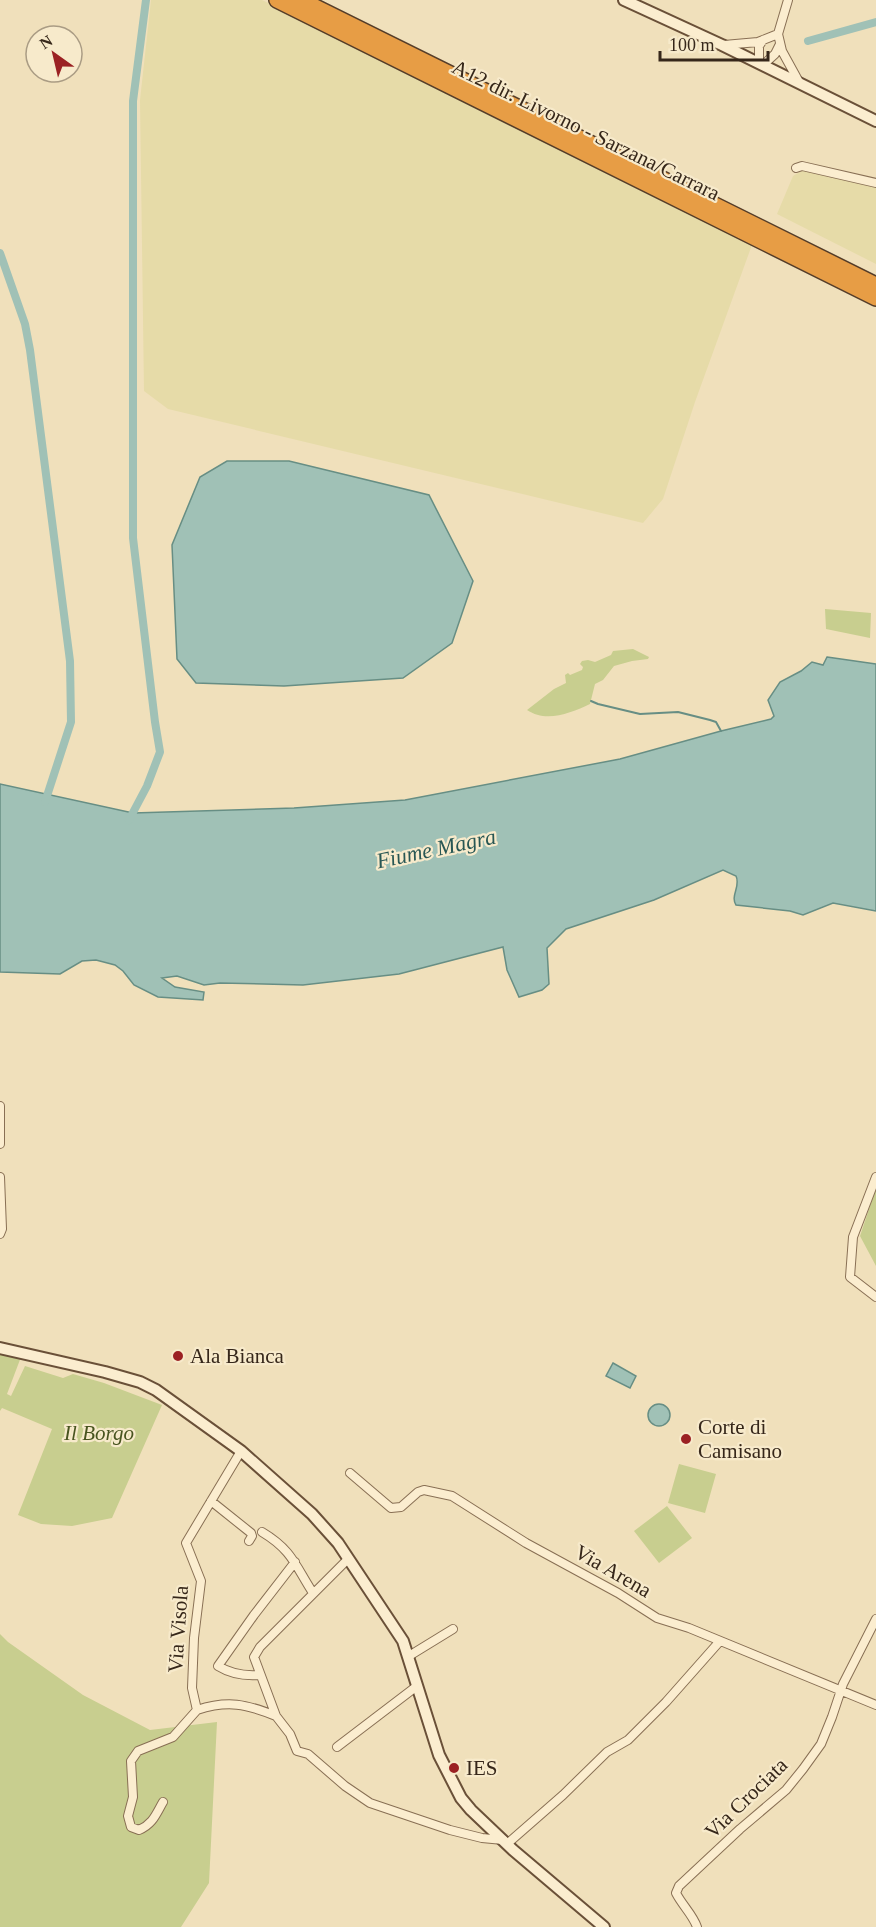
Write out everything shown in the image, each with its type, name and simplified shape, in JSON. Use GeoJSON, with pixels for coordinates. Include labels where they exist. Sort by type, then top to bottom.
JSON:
{"type":"FeatureCollection","features":[{"type":"Feature","properties":{"kind":"highway","name":"A12 dir. Livorno - Sarzana/Carrara"},"geometry":{"type":"LineString","coordinates":[[277,0],[876,298]]}},
{"type":"Feature","properties":{"kind":"highway"},"geometry":{"type":"LineString","coordinates":[[301,0],[876,285]]}},
{"type":"Feature","properties":{"kind":"main road"},"geometry":{"type":"LineString","coordinates":[[624,0],[722,45],[876,121]]}},
{"type":"Feature","properties":{"kind":"main road"},"geometry":{"type":"LineString","coordinates":[[0,1348],[140,1382],[171,1399],[241,1452],[321,1523],[398,1633],[409,1656],[439,1755],[453,1785],[471,1810],[505,1842],[604,1927]]}},
{"type":"Feature","properties":{"kind":"street"},"geometry":{"type":"LineString","coordinates":[[788,0],[778,34],[788,64],[800,83]]}},
{"type":"Feature","properties":{"kind":"street"},"geometry":{"type":"LineString","coordinates":[[722,45],[744,44],[778,34]]}},
{"type":"Feature","properties":{"kind":"street"},"geometry":{"type":"LineString","coordinates":[[763,40],[758,52],[761,64],[775,54],[780,45]]}},
{"type":"Feature","properties":{"kind":"street"},"geometry":{"type":"LineString","coordinates":[[796,168],[802,166],[876,183]]}},
{"type":"Feature","properties":{"kind":"street"},"geometry":{"type":"LineString","coordinates":[[0,1106],[0,1144]]}},
{"type":"Feature","properties":{"kind":"street"},"geometry":{"type":"LineString","coordinates":[[0,1177],[2,1228],[0,1234]]}},
{"type":"Feature","properties":{"kind":"street"},"geometry":{"type":"LineString","coordinates":[[876,1177],[853,1237],[850,1277],[876,1297]]}},
{"type":"Feature","properties":{"kind":"street","name":"Via Visola"},"geometry":{"type":"LineString","coordinates":[[197,1710],[192,1688],[194,1638],[201,1581],[186,1543],[241,1452]]}},
{"type":"Feature","properties":{"kind":"street","name":"Via Arena"},"geometry":{"type":"LineString","coordinates":[[350,1473],[391,1508],[401,1506],[424,1490],[452,1496],[526,1543],[618,1593],[657,1618],[688,1628],[876,1705]]}},
{"type":"Feature","properties":{"kind":"street"},"geometry":{"type":"LineString","coordinates":[[211,1502],[251,1533],[249,1541]]}},
{"type":"Feature","properties":{"kind":"street"},"geometry":{"type":"LineString","coordinates":[[262,1532],[276,1540],[291,1554],[314,1593]]}},
{"type":"Feature","properties":{"kind":"street"},"geometry":{"type":"LineString","coordinates":[[348,1559],[260,1647],[254,1657],[276,1716],[290,1734],[297,1751],[308,1754],[345,1786],[370,1803],[450,1830],[482,1838],[505,1842],[563,1795],[607,1752],[627,1740],[666,1702],[720,1641]]}},
{"type":"Feature","properties":{"kind":"street","name":"Via Visola"},"geometry":{"type":"LineString","coordinates":[[259,1675],[246,1676],[226,1671],[218,1666],[295,1562]]}},
{"type":"Feature","properties":{"kind":"street","name":"Via Crociata"},"geometry":{"type":"LineString","coordinates":[[698,1927],[676,1893],[679,1886],[786,1790],[821,1744],[840,1691],[876,1619]]}},
{"type":"Feature","properties":{"kind":"street"},"geometry":{"type":"LineString","coordinates":[[409,1656],[453,1629]]}},
{"type":"Feature","properties":{"kind":"street"},"geometry":{"type":"LineString","coordinates":[[337,1747],[417,1686]]}},
{"type":"Feature","properties":{"kind":"street"},"geometry":{"type":"LineString","coordinates":[[163,1802],[147,1827],[140,1830],[131,1827],[128,1816],[133,1797],[131,1761],[138,1751],[173,1737],[197,1710],[226,1703],[276,1716]]}},
{"type":"Feature","properties":{"kind":"shaded area"},"geometry":{"type":"Polygon","coordinates":[[[151,0],[262,0],[753,242],[695,402],[663,499],[643,523],[168,409],[144,391],[140,100],[151,0]]]}},
{"type":"Feature","properties":{"kind":"shaded area"},"geometry":{"type":"Polygon","coordinates":[[[803,170],[876,185],[876,264],[777,214],[793,176],[803,170]]]}},
{"type":"Feature","properties":{"kind":"green space"},"geometry":{"type":"Polygon","coordinates":[[[825,609],[871,613],[870,638],[826,629],[825,609]]]}},
{"type":"Feature","properties":{"kind":"green space"},"geometry":{"type":"Polygon","coordinates":[[[633,649],[649,657],[648,659],[614,666],[603,680],[595,684],[590,704],[575,711],[550,716],[534,714],[527,710],[554,689],[566,683],[565,675],[582,670],[583,667],[580,664],[582,661],[595,662],[611,655],[613,651],[633,649]]]}},
{"type":"Feature","properties":{"kind":"green space"},"geometry":{"type":"Polygon","coordinates":[[[876,1188],[876,1266],[860,1236],[876,1188]]]}},
{"type":"Feature","properties":{"kind":"green space","name":"Il Borgo"},"geometry":{"type":"Polygon","coordinates":[[[0,1354],[21,1357],[7,1394],[11,1396],[25,1366],[63,1378],[73,1374],[162,1405],[112,1518],[72,1526],[41,1524],[18,1515],[52,1429],[2,1408],[0,1411],[0,1354]]]}},
{"type":"Feature","properties":{"kind":"green space"},"geometry":{"type":"Polygon","coordinates":[[[679,1464],[716,1474],[705,1513],[668,1503],[679,1464]]]}},
{"type":"Feature","properties":{"kind":"green space"},"geometry":{"type":"Polygon","coordinates":[[[667,1506],[692,1538],[659,1563],[634,1531],[667,1506]]]}},
{"type":"Feature","properties":{"kind":"green space"},"geometry":{"type":"Polygon","coordinates":[[[0,1634],[83,1695],[150,1730],[217,1722],[209,1883],[181,1927],[0,1927],[0,1634]]]}},
{"type":"Feature","properties":{"kind":"water"},"geometry":{"type":"Polygon","coordinates":[[[227,461],[289,461],[429,495],[473,581],[452,643],[403,678],[284,686],[196,683],[177,659],[172,545],[200,477],[227,461]]]}},
{"type":"Feature","properties":{"kind":"water","name":"Fiume Magra"},"geometry":{"type":"Polygon","coordinates":[[[827,657],[876,664],[876,911],[833,903],[803,915],[790,911],[736,905],[734,898],[736,876],[723,870],[654,900],[566,929],[547,948],[549,984],[542,990],[519,997],[507,970],[503,947],[399,974],[303,985],[220,983],[204,985],[177,976],[162,978],[175,987],[204,992],[203,1000],[158,997],[134,985],[115,965],[96,960],[82,961],[60,974],[0,972],[0,784],[133,813],[294,808],[405,800],[620,759],[771,719],[774,716],[768,700],[780,682],[801,671],[812,662],[823,665],[827,657]]]}},
{"type":"Feature","properties":{"kind":"water"},"geometry":{"type":"Polygon","coordinates":[[[613,1363],[636,1376],[630,1388],[606,1376],[613,1363]]]}},
{"type":"Feature","properties":{"kind":"water"},"geometry":{"type":"Polygon","coordinates":[[[659,1404],[667,1407],[670,1415],[667,1423],[659,1426],[651,1423],[648,1415],[651,1407],[659,1404]]]}},
{"type":"Feature","properties":{"kind":"waterway"},"geometry":{"type":"LineString","coordinates":[[129,820],[147,786],[160,752],[133,538],[133,101],[146,0]]}},
{"type":"Feature","properties":{"kind":"waterway"},"geometry":{"type":"LineString","coordinates":[[808,41],[876,22]]}},
{"type":"Feature","properties":{"kind":"waterway"},"geometry":{"type":"LineString","coordinates":[[0,253],[25,324],[30,350],[70,661],[71,722],[45,802]]}},
{"type":"Feature","properties":{"kind":"waterway"},"geometry":{"type":"LineString","coordinates":[[591,701],[640,714],[678,712],[716,722],[721,731]]}},
{"type":"Feature","properties":{"kind":"place","name":"Ala Bianca"},"geometry":{"type":"Point","coordinates":[178,1356]}},
{"type":"Feature","properties":{"kind":"place","name":"Corte di Camisano"},"geometry":{"type":"Point","coordinates":[686,1439]}},
{"type":"Feature","properties":{"kind":"place","name":"IES"},"geometry":{"type":"Point","coordinates":[454,1768]}}]}
